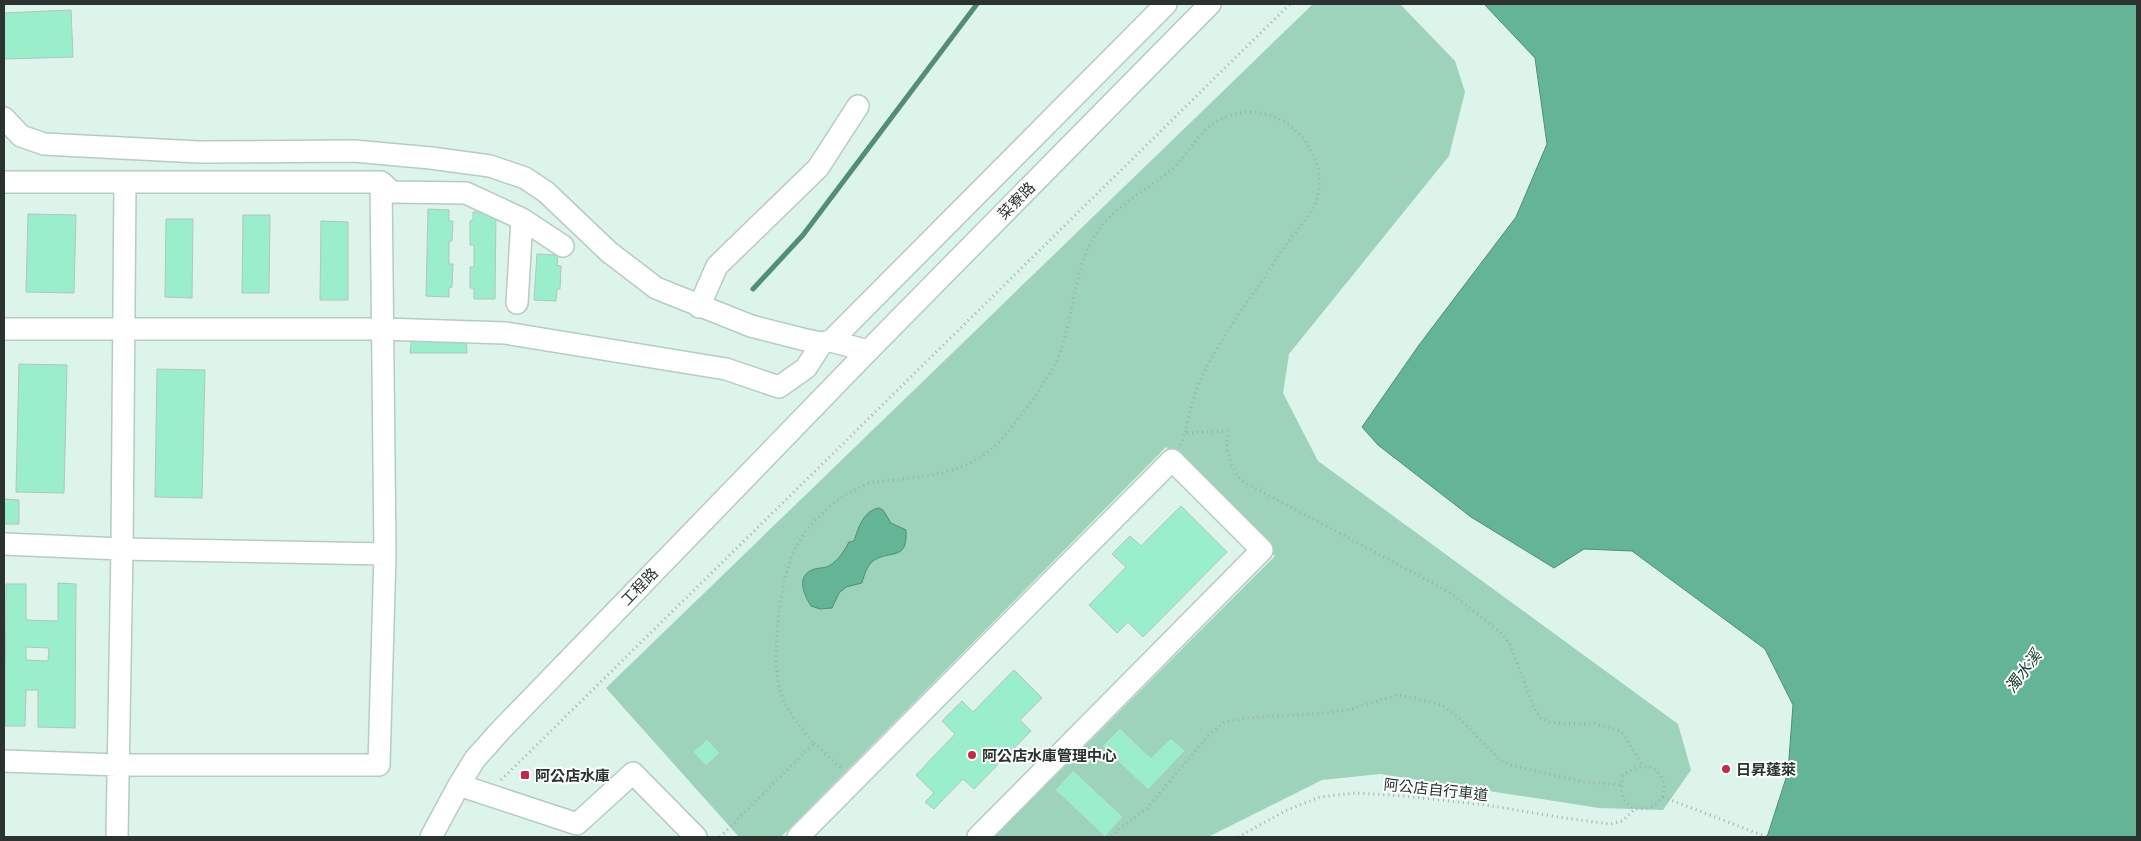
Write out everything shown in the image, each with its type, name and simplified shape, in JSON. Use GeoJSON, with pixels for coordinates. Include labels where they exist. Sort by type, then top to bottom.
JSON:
{"type":"FeatureCollection","features":[{"type":"Feature","properties":{"kind":"street"},"geometry":{"type":"LineString","coordinates":[[4,329],[123,327],[384,329],[505,333],[726,369],[779,387],[806,368],[820,341],[1166,4]]}},
{"type":"Feature","properties":{"kind":"street","name":"菜寮路"},"geometry":{"type":"LineString","coordinates":[[868,351],[1210,4]]}},
{"type":"Feature","properties":{"kind":"street"},"geometry":{"type":"LineString","coordinates":[[699,307],[717,266],[818,168],[858,106]]}},
{"type":"Feature","properties":{"kind":"street"},"geometry":{"type":"LineString","coordinates":[[4,118],[21,136],[44,144],[199,152],[354,152],[431,158],[490,166],[525,178],[546,192],[609,252],[656,288],[699,307],[751,326],[868,351]]}},
{"type":"Feature","properties":{"kind":"street"},"geometry":{"type":"LineString","coordinates":[[4,182],[381,182],[392,192],[466,193],[522,219],[563,246]]}},
{"type":"Feature","properties":{"kind":"street"},"geometry":{"type":"LineString","coordinates":[[116,837],[122,549],[125,182]]}},
{"type":"Feature","properties":{"kind":"street"},"geometry":{"type":"LineString","coordinates":[[4,761],[118,765],[379,765],[385,554],[381,182]]}},
{"type":"Feature","properties":{"kind":"street"},"geometry":{"type":"LineString","coordinates":[[517,303],[522,219]]}},
{"type":"Feature","properties":{"kind":"street","name":"工程路"},"geometry":{"type":"LineString","coordinates":[[431,837],[459,785],[476,759],[500,731],[868,351]]}},
{"type":"Feature","properties":{"kind":"street"},"geometry":{"type":"LineString","coordinates":[[798,837],[1172,460],[1262,550],[978,837]]}},
{"type":"Feature","properties":{"kind":"street"},"geometry":{"type":"LineString","coordinates":[[4,544],[122,549],[385,554]]}},
{"type":"Feature","properties":{"kind":"street"},"geometry":{"type":"LineString","coordinates":[[459,785],[578,824],[633,773],[696,837]]}},
{"type":"Feature","properties":{"kind":"path"},"geometry":{"type":"LineString","coordinates":[[486,795],[1290,4]]}},
{"type":"Feature","properties":{"kind":"path"},"geometry":{"type":"LineString","coordinates":[[855,781],[814,743],[799,726],[783,699],[776,662],[777,630],[782,592],[792,555],[803,536],[822,513],[843,496],[872,482],[945,473],[978,460],[1001,439],[1046,382],[1059,354],[1083,264],[1092,239],[1103,224],[1179,164],[1194,142],[1207,128],[1222,118],[1237,112],[1255,111],[1275,117],[1289,124],[1303,138],[1312,152],[1318,170],[1316,204],[1278,255],[1215,352],[1193,399],[1185,433],[1172,460]]}},
{"type":"Feature","properties":{"kind":"path"},"geometry":{"type":"LineString","coordinates":[[1185,433],[1228,431],[1227,451],[1232,469],[1242,481],[1449,592],[1498,630],[1510,644],[1533,706],[1540,718],[1552,723],[1596,724],[1621,731],[1644,766]]}},
{"type":"Feature","properties":{"kind":"path"},"geometry":{"type":"LineString","coordinates":[[1112,837],[1119,829],[1147,808],[1184,762],[1209,735],[1225,722],[1259,717],[1327,713],[1355,708],[1397,695],[1416,698],[1442,706],[1460,718],[1500,760],[1510,765],[1584,782],[1621,785]]}},
{"type":"Feature","properties":{"kind":"path"},"geometry":{"type":"LineString","coordinates":[[720,837],[814,743]]}},
{"type":"Feature","properties":{"kind":"path"},"geometry":{"type":"LineString","coordinates":[[1635,809],[1622,798],[1621,785],[1623,775],[1633,768],[1644,766],[1656,769],[1664,780],[1663,797],[1767,837]]}},
{"type":"Feature","properties":{"kind":"path","name":"阿公店自行車道"},"geometry":{"type":"LineString","coordinates":[[1238,837],[1287,810],[1320,797],[1355,794],[1404,796],[1486,805],[1610,824],[1622,821],[1635,809],[1645,810],[1656,806],[1663,797]]}},
{"type":"Feature","properties":{"kind":"shaded area"},"geometry":{"type":"Polygon","coordinates":[[[1313,4],[1400,4],[1455,61],[1465,92],[1449,156],[1289,354],[1283,393],[1318,461],[1678,724],[1691,770],[1663,810],[1599,808],[1380,774],[1322,780],[1208,837],[994,837],[1275,556],[1166,447],[781,837],[739,837],[606,688],[1313,4]]]}},
{"type":"Feature","properties":{"kind":"water","name":"濁水溪"},"geometry":{"type":"Polygon","coordinates":[[[1484,4],[2137,4],[2137,837],[1767,837],[1788,772],[1793,705],[1765,649],[1632,551],[1584,549],[1554,568],[1471,517],[1378,445],[1362,427],[1419,345],[1516,217],[1547,144],[1535,58],[1484,4]]]}},
{"type":"Feature","properties":{"kind":"water"},"geometry":{"type":"Polygon","coordinates":[[[879,508],[883,510],[891,523],[906,530],[904,547],[901,551],[873,561],[867,568],[862,583],[846,587],[839,593],[832,608],[820,609],[811,606],[803,588],[803,578],[812,570],[829,566],[836,561],[849,542],[854,541],[860,525],[869,512],[879,508]]]}},
{"type":"Feature","properties":{"kind":"building"},"geometry":{"type":"Polygon","coordinates":[[[71,10],[73,57],[4,59],[4,13],[71,10]]]}},
{"type":"Feature","properties":{"kind":"building"},"geometry":{"type":"Polygon","coordinates":[[[428,209],[449,210],[449,221],[453,221],[452,241],[449,241],[449,264],[453,264],[452,287],[449,288],[449,297],[426,296],[428,209]]]}},
{"type":"Feature","properties":{"kind":"building"},"geometry":{"type":"Polygon","coordinates":[[[473,212],[496,212],[495,299],[474,299],[474,288],[470,288],[470,267],[474,267],[474,245],[470,245],[470,221],[473,220],[473,212]]]}},
{"type":"Feature","properties":{"kind":"building"},"geometry":{"type":"Polygon","coordinates":[[[28,214],[76,215],[74,293],[26,292],[28,214]]]}},
{"type":"Feature","properties":{"kind":"building"},"geometry":{"type":"Polygon","coordinates":[[[243,215],[270,215],[269,293],[242,293],[243,215]]]}},
{"type":"Feature","properties":{"kind":"building"},"geometry":{"type":"Polygon","coordinates":[[[166,219],[193,219],[192,298],[165,297],[166,219]]]}},
{"type":"Feature","properties":{"kind":"building"},"geometry":{"type":"Polygon","coordinates":[[[321,221],[348,222],[348,300],[320,300],[321,221]]]}},
{"type":"Feature","properties":{"kind":"building"},"geometry":{"type":"Polygon","coordinates":[[[537,254],[558,255],[557,265],[561,266],[560,289],[557,289],[556,301],[534,300],[537,254]]]}},
{"type":"Feature","properties":{"kind":"building"},"geometry":{"type":"Polygon","coordinates":[[[412,335],[466,337],[467,353],[410,353],[412,335]]]}},
{"type":"Feature","properties":{"kind":"building"},"geometry":{"type":"Polygon","coordinates":[[[19,364],[67,365],[64,493],[16,492],[19,364]]]}},
{"type":"Feature","properties":{"kind":"building"},"geometry":{"type":"Polygon","coordinates":[[[157,369],[205,370],[202,498],[155,497],[157,369]]]}},
{"type":"Feature","properties":{"kind":"building"},"geometry":{"type":"Polygon","coordinates":[[[4,499],[19,500],[19,524],[4,524],[4,499]]]}},
{"type":"Feature","properties":{"kind":"building"},"geometry":{"type":"Polygon","coordinates":[[[1181,506],[1227,552],[1143,637],[1128,622],[1117,633],[1089,605],[1126,567],[1112,554],[1130,536],[1141,546],[1181,506]]]}},
{"type":"Feature","properties":{"kind":"building"},"geometry":{"type":"Polygon","coordinates":[[[58,583],[76,584],[75,728],[38,727],[38,690],[26,690],[25,726],[5,726],[6,584],[26,584],[26,620],[58,621],[58,583]],[[26,647],[26,660],[48,661],[49,648],[26,647]]]}},
{"type":"Feature","properties":{"kind":"building","name":"阿公店水庫管理中心"},"geometry":{"type":"Polygon","coordinates":[[[1014,670],[1042,698],[1020,720],[1031,731],[974,789],[963,779],[934,809],[925,802],[934,793],[916,775],[955,734],[942,721],[962,701],[973,712],[1014,670]]]}},
{"type":"Feature","properties":{"kind":"building"},"geometry":{"type":"Polygon","coordinates":[[[1120,728],[1151,758],[1171,738],[1185,751],[1148,790],[1102,746],[1120,728]]]}},
{"type":"Feature","properties":{"kind":"building"},"geometry":{"type":"Polygon","coordinates":[[[707,739],[720,753],[706,766],[693,752],[707,739]]]}},
{"type":"Feature","properties":{"kind":"building"},"geometry":{"type":"Polygon","coordinates":[[[1073,770],[1123,817],[1105,837],[1055,790],[1073,770]]]}},
{"type":"Feature","properties":{"kind":"waterway"},"geometry":{"type":"LineString","coordinates":[[753,289],[803,235],[977,4]]}},
{"type":"Feature","properties":{"kind":"place","name":"阿公店水庫管理中心"},"geometry":{"type":"Point","coordinates":[972,755]}},
{"type":"Feature","properties":{"kind":"place","name":"日昇蓬萊"},"geometry":{"type":"Point","coordinates":[1726,769]}},
{"type":"Feature","properties":{"kind":"place","name":"阿公店水庫"},"geometry":{"type":"Point","coordinates":[525,775]}}]}
